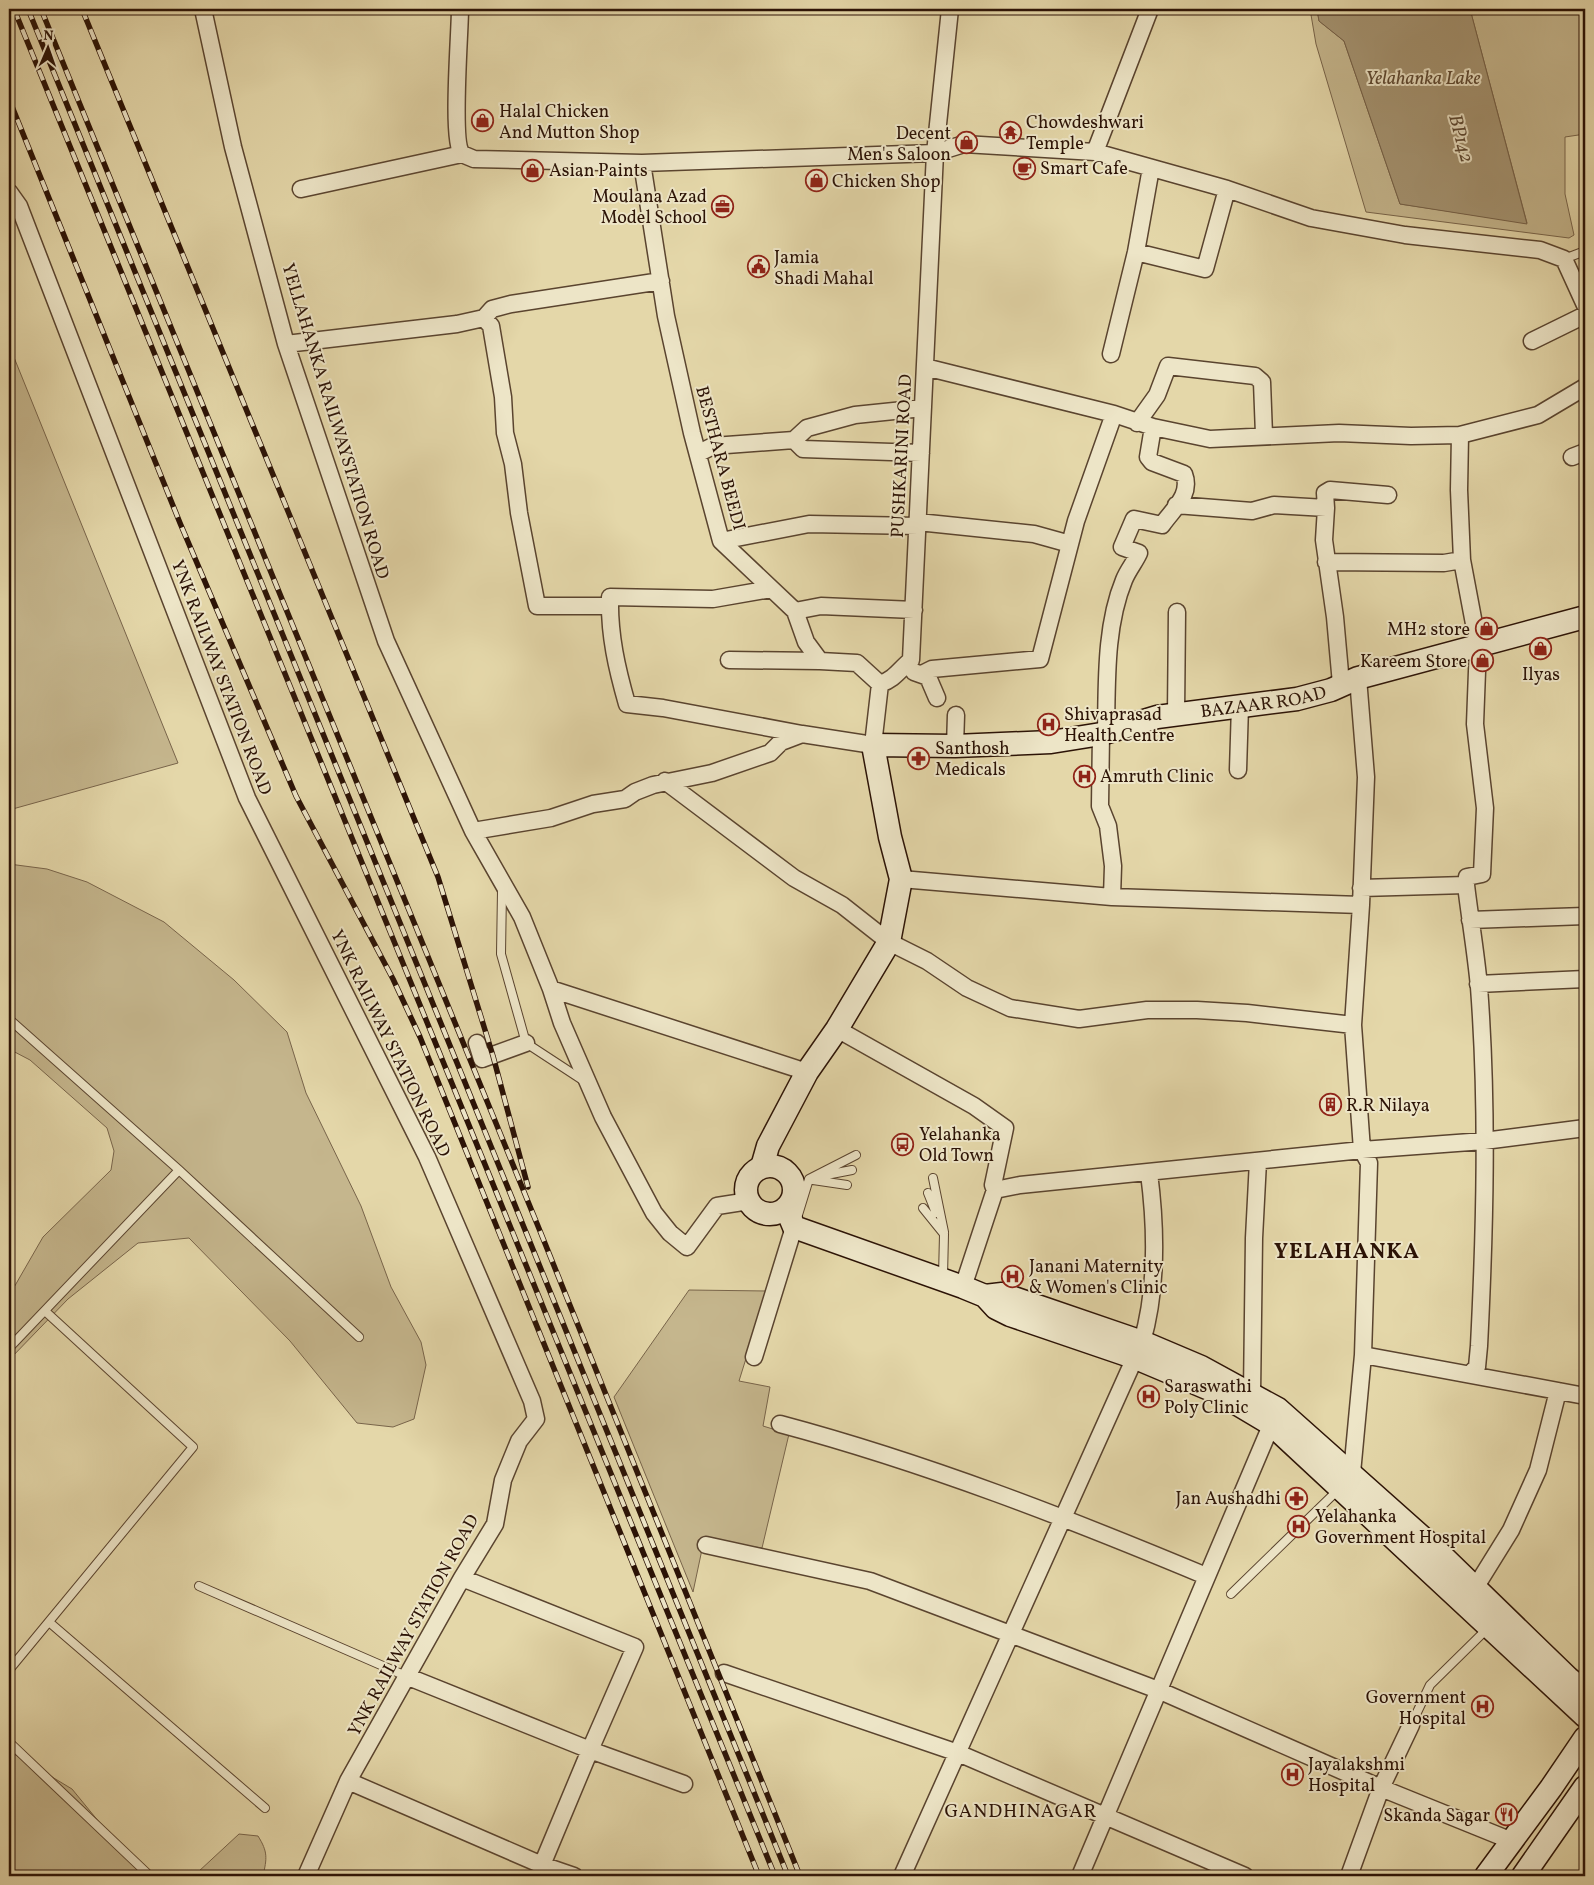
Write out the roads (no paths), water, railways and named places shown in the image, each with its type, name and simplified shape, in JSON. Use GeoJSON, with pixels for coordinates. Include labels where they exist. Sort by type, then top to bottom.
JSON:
{"type":"FeatureCollection","features":[{"type":"Feature","properties":{"kind":"street","name":"YELLAHANKA RAILWAYSTATION ROAD"},"geometry":{"type":"LineString","coordinates":[[203,9],[233,147],[286,344],[386,641],[473,831]]}},
{"type":"Feature","properties":{"kind":"street"},"geometry":{"type":"LineString","coordinates":[[460,9],[456,118],[459,150],[462,154]]}},
{"type":"Feature","properties":{"kind":"street","name":"PUSHKARINI ROAD"},"geometry":{"type":"LineString","coordinates":[[880,684],[892,680],[900,669],[911,660],[935,153],[950,9]]}},
{"type":"Feature","properties":{"kind":"street"},"geometry":{"type":"LineString","coordinates":[[1095,152],[1150,9]]}},
{"type":"Feature","properties":{"kind":"street"},"geometry":{"type":"LineString","coordinates":[[301,189],[462,154],[474,159],[642,163],[935,153],[964,144],[1095,152],[1227,189],[1311,218],[1405,235],[1540,250],[1564,259],[1585,305]]}},
{"type":"Feature","properties":{"kind":"street","name":"BESTHARA BEEDI"},"geometry":{"type":"LineString","coordinates":[[642,163],[661,281],[683,394],[720,541],[795,611],[806,642],[820,661]]}},
{"type":"Feature","properties":{"kind":"street"},"geometry":{"type":"LineString","coordinates":[[1111,354],[1136,252],[1151,168]]}},
{"type":"Feature","properties":{"kind":"street"},"geometry":{"type":"LineString","coordinates":[[1136,252],[1205,269],[1227,189]]}},
{"type":"Feature","properties":{"kind":"street","name":"YNK RAILWAY STATION ROAD"},"geometry":{"type":"LineString","coordinates":[[9,192],[19,206],[247,798],[426,1157],[532,1401],[536,1419],[520,1441],[502,1480],[495,1524],[462,1578],[348,1781],[306,1876]]}},
{"type":"Feature","properties":{"kind":"street"},"geometry":{"type":"LineString","coordinates":[[286,344],[457,324],[484,318],[492,310],[511,304],[661,281]]}},
{"type":"Feature","properties":{"kind":"street"},"geometry":{"type":"LineString","coordinates":[[1532,341],[1585,315]]}},
{"type":"Feature","properties":{"kind":"street"},"geometry":{"type":"LineString","coordinates":[[484,318],[491,326],[504,397],[505,433],[513,464],[519,513],[537,606],[610,606]]}},
{"type":"Feature","properties":{"kind":"street"},"geometry":{"type":"LineString","coordinates":[[1136,423],[1156,395],[1168,366],[1255,376],[1262,382],[1264,435]]}},
{"type":"Feature","properties":{"kind":"street"},"geometry":{"type":"LineString","coordinates":[[925,367],[1114,414],[1153,428],[1210,439],[1339,433],[1411,436],[1460,435],[1538,415],[1585,387]]}},
{"type":"Feature","properties":{"kind":"street"},"geometry":{"type":"LineString","coordinates":[[698,453],[714,446],[794,440],[807,428],[855,415],[923,408]]}},
{"type":"Feature","properties":{"kind":"street"},"geometry":{"type":"LineString","coordinates":[[922,674],[932,669],[1040,659],[1070,544],[1114,414]]}},
{"type":"Feature","properties":{"kind":"street"},"geometry":{"type":"LineString","coordinates":[[1112,897],[1113,866],[1108,826],[1100,806],[1108,668],[1113,622],[1124,580],[1140,553],[1122,547],[1134,519],[1162,525],[1176,505],[1182,500],[1187,481],[1184,474],[1152,462],[1148,457],[1153,428]]}},
{"type":"Feature","properties":{"kind":"street"},"geometry":{"type":"LineString","coordinates":[[1460,435],[1458,490],[1462,560],[1478,644],[1475,724],[1486,808],[1482,874],[1468,878],[1466,885],[1478,984],[1484,1141],[1484,1205],[1478,1366],[1471,1373]]}},
{"type":"Feature","properties":{"kind":"street"},"geometry":{"type":"LineString","coordinates":[[794,440],[803,449],[921,454]]}},
{"type":"Feature","properties":{"kind":"street"},"geometry":{"type":"LineString","coordinates":[[1346,1481],[1363,1355],[1369,1163],[1362,1150],[1353,1025],[1361,905],[1366,777],[1350,681],[1326,562],[1324,540],[1325,493],[1330,490],[1388,495]]}},
{"type":"Feature","properties":{"kind":"street"},"geometry":{"type":"LineString","coordinates":[[1176,505],[1252,511],[1274,505],[1326,508]]}},
{"type":"Feature","properties":{"kind":"street"},"geometry":{"type":"LineString","coordinates":[[720,541],[809,524],[918,524],[1034,534],[1070,544]]}},
{"type":"Feature","properties":{"kind":"street"},"geometry":{"type":"LineString","coordinates":[[1326,562],[1444,563],[1462,560]]}},
{"type":"Feature","properties":{"kind":"street"},"geometry":{"type":"LineString","coordinates":[[771,589],[713,599],[610,598],[616,665],[627,704],[663,708],[873,745]]}},
{"type":"Feature","properties":{"kind":"street"},"geometry":{"type":"LineString","coordinates":[[795,611],[821,606],[914,610]]}},
{"type":"Feature","properties":{"kind":"street"},"geometry":{"type":"LineString","coordinates":[[1176,714],[1177,612]]}},
{"type":"Feature","properties":{"kind":"street","name":"BAZAAR ROAD"},"geometry":{"type":"LineString","coordinates":[[873,745],[955,746],[1051,742],[1104,732],[1156,717],[1297,699],[1331,690],[1350,681],[1478,644],[1585,618]]}},
{"type":"Feature","properties":{"kind":"street"},"geometry":{"type":"LineString","coordinates":[[729,660],[857,663],[880,684],[873,745],[890,837],[900,879],[889,942],[837,1029],[807,1072],[768,1146],[762,1167],[749,1177],[746,1194],[749,1202],[754,1208],[768,1214],[790,1217],[984,1296],[1002,1294],[1139,1350],[1201,1367],[1248,1401],[1275,1416],[1346,1481],[1475,1588],[1568,1678],[1585,1692]]}},
{"type":"Feature","properties":{"kind":"street"},"geometry":{"type":"LineString","coordinates":[[900,669],[928,677],[937,698]]}},
{"type":"Feature","properties":{"kind":"street"},"geometry":{"type":"LineString","coordinates":[[1238,770],[1240,706]]}},
{"type":"Feature","properties":{"kind":"street"},"geometry":{"type":"LineString","coordinates":[[955,746],[956,715]]}},
{"type":"Feature","properties":{"kind":"street"},"geometry":{"type":"LineString","coordinates":[[749,1202],[717,1206],[687,1247],[670,1233],[654,1213],[620,1152],[589,1085],[562,1023],[551,989],[522,917],[473,831],[551,818],[593,804],[625,799],[635,792],[665,781],[712,773],[770,753],[781,742],[802,734]]}},
{"type":"Feature","properties":{"kind":"street"},"geometry":{"type":"LineString","coordinates":[[665,781],[794,878],[842,905],[889,942],[927,962],[967,988],[1010,1008],[1079,1019],[1148,1010],[1197,1010],[1247,1013],[1353,1025]]}},
{"type":"Feature","properties":{"kind":"street"},"geometry":{"type":"LineString","coordinates":[[900,879],[1112,897],[1361,905]]}},
{"type":"Feature","properties":{"kind":"street"},"geometry":{"type":"LineString","coordinates":[[1361,888],[1466,885]]}},
{"type":"Feature","properties":{"kind":"street"},"geometry":{"type":"LineString","coordinates":[[1470,920],[1585,916]]}},
{"type":"Feature","properties":{"kind":"street"},"geometry":{"type":"LineString","coordinates":[[1478,984],[1585,979]]}},
{"type":"Feature","properties":{"kind":"street"},"geometry":{"type":"LineString","coordinates":[[551,989],[807,1072]]}},
{"type":"Feature","properties":{"kind":"street"},"geometry":{"type":"LineString","coordinates":[[837,1029],[974,1106],[1005,1128],[993,1185],[995,1190],[953,1283]]}},
{"type":"Feature","properties":{"kind":"street"},"geometry":{"type":"LineString","coordinates":[[477,1043],[482,1059],[526,1043]]}},
{"type":"Feature","properties":{"kind":"street"},"geometry":{"type":"LineString","coordinates":[[995,1190],[1020,1184],[1149,1173],[1362,1150],[1484,1141],[1585,1128]]}},
{"type":"Feature","properties":{"kind":"street"},"geometry":{"type":"LineString","coordinates":[[1248,1401],[1258,1161]]}},
{"type":"Feature","properties":{"kind":"street"},"geometry":{"type":"LineString","coordinates":[[754,1357],[790,1217],[794,1194],[791,1177],[778,1167],[762,1167]]}},
{"type":"Feature","properties":{"kind":"street"},"geometry":{"type":"LineString","coordinates":[[905,1875],[1139,1350],[1149,1318],[1153,1271],[1152,1199],[1149,1173]]}},
{"type":"Feature","properties":{"kind":"street"},"geometry":{"type":"LineString","coordinates":[[1363,1355],[1471,1373],[1585,1396]]}},
{"type":"Feature","properties":{"kind":"street"},"geometry":{"type":"LineString","coordinates":[[1475,1588],[1511,1530],[1538,1470],[1558,1391]]}},
{"type":"Feature","properties":{"kind":"street"},"geometry":{"type":"LineString","coordinates":[[1080,1876],[1275,1416]]}},
{"type":"Feature","properties":{"kind":"street"},"geometry":{"type":"LineString","coordinates":[[780,1424],[842,1440],[1065,1518],[1206,1576]]}},
{"type":"Feature","properties":{"kind":"street"},"geometry":{"type":"LineString","coordinates":[[1346,1481],[1488,1628],[1585,1716]]}},
{"type":"Feature","properties":{"kind":"street"},"geometry":{"type":"LineString","coordinates":[[706,1545],[870,1581],[1158,1690],[1381,1788],[1512,1841]]}},
{"type":"Feature","properties":{"kind":"street"},"geometry":{"type":"LineString","coordinates":[[462,1578],[635,1647],[542,1864]]}},
{"type":"Feature","properties":{"kind":"street"},"geometry":{"type":"LineString","coordinates":[[724,1673],[958,1753],[1245,1876]]}},
{"type":"Feature","properties":{"kind":"street"},"geometry":{"type":"LineString","coordinates":[[406,1676],[590,1750],[684,1784]]}},
{"type":"Feature","properties":{"kind":"street"},"geometry":{"type":"LineString","coordinates":[[1349,1876],[1381,1788],[1411,1725]]}},
{"type":"Feature","properties":{"kind":"street"},"geometry":{"type":"LineString","coordinates":[[1486,1876],[1585,1738]]}},
{"type":"Feature","properties":{"kind":"street"},"geometry":{"type":"LineString","coordinates":[[348,1781],[574,1876]]}},
{"type":"Feature","properties":{"kind":"street"},"geometry":{"type":"LineString","coordinates":[[1523,1876],[1585,1787]]}},
{"type":"Feature","properties":{"kind":"lane"},"geometry":{"type":"LineString","coordinates":[[1564,259],[1585,251]]}},
{"type":"Feature","properties":{"kind":"lane"},"geometry":{"type":"LineString","coordinates":[[503,883],[501,954],[526,1043],[589,1085]]}},
{"type":"Feature","properties":{"kind":"lane"},"geometry":{"type":"LineString","coordinates":[[9,1019],[179,1170],[360,1337]]}},
{"type":"Feature","properties":{"kind":"lane"},"geometry":{"type":"LineString","coordinates":[[790,1217],[809,1179],[856,1155]]}},
{"type":"Feature","properties":{"kind":"lane"},"geometry":{"type":"LineString","coordinates":[[9,1348],[179,1170]]}},
{"type":"Feature","properties":{"kind":"lane"},"geometry":{"type":"LineString","coordinates":[[809,1179],[852,1170]]}},
{"type":"Feature","properties":{"kind":"lane"},"geometry":{"type":"LineString","coordinates":[[933,1178],[953,1283]]}},
{"type":"Feature","properties":{"kind":"lane"},"geometry":{"type":"LineString","coordinates":[[809,1179],[847,1185]]}},
{"type":"Feature","properties":{"kind":"lane"},"geometry":{"type":"LineString","coordinates":[[928,1193],[944,1234]]}},
{"type":"Feature","properties":{"kind":"lane"},"geometry":{"type":"LineString","coordinates":[[923,1208],[944,1234]]}},
{"type":"Feature","properties":{"kind":"lane"},"geometry":{"type":"LineString","coordinates":[[9,1670],[193,1446],[45,1311]]}},
{"type":"Feature","properties":{"kind":"lane"},"geometry":{"type":"LineString","coordinates":[[1231,1594],[1346,1481]]}},
{"type":"Feature","properties":{"kind":"lane"},"geometry":{"type":"LineString","coordinates":[[199,1586],[406,1676]]}},
{"type":"Feature","properties":{"kind":"lane"},"geometry":{"type":"LineString","coordinates":[[48,1622],[265,1808]]}},
{"type":"Feature","properties":{"kind":"lane"},"geometry":{"type":"LineString","coordinates":[[1411,1725],[1430,1685],[1488,1628]]}},
{"type":"Feature","properties":{"kind":"lane"},"geometry":{"type":"LineString","coordinates":[[9,1742],[150,1876]]}},
{"type":"Feature","properties":{"kind":"water","name":"Yelahanka Lake"},"geometry":{"type":"Polygon","coordinates":[[[1317,9],[1470,9],[1527,224],[1400,204],[1344,41],[1319,21],[1317,9]]]}},
{"type":"Feature","properties":{"kind":"railway"},"geometry":{"type":"LineString","coordinates":[[14,9],[775,1876]]}},
{"type":"Feature","properties":{"kind":"railway"},"geometry":{"type":"LineString","coordinates":[[28,9],[788,1876]]}},
{"type":"Feature","properties":{"kind":"railway"},"geometry":{"type":"LineString","coordinates":[[41,9],[540,1231],[800,1876]]}},
{"type":"Feature","properties":{"kind":"railway"},"geometry":{"type":"LineString","coordinates":[[82,9],[438,877],[493,1056],[528,1187]]}},
{"type":"Feature","properties":{"kind":"railway"},"geometry":{"type":"LineString","coordinates":[[9,99],[180,523],[296,796],[393,979],[420,1037],[759,1876]]}},
{"type":"Feature","properties":{"kind":"place","name":"Halal Chicken And Mutton Shop"},"geometry":{"type":"Point","coordinates":[483,121]}},
{"type":"Feature","properties":{"kind":"place","name":"Chowdeshwari Temple"},"geometry":{"type":"Point","coordinates":[1010,132]}},
{"type":"Feature","properties":{"kind":"place","name":"Decent Men's Saloon"},"geometry":{"type":"Point","coordinates":[967,143]}},
{"type":"Feature","properties":{"kind":"place","name":"Smart Cafe"},"geometry":{"type":"Point","coordinates":[1024,168]}},
{"type":"Feature","properties":{"kind":"place","name":"Asian Paints"},"geometry":{"type":"Point","coordinates":[533,170]}},
{"type":"Feature","properties":{"kind":"place","name":"Chicken Shop"},"geometry":{"type":"Point","coordinates":[816,181]}},
{"type":"Feature","properties":{"kind":"place","name":"Moulana Azad Model School"},"geometry":{"type":"Point","coordinates":[723,206]}},
{"type":"Feature","properties":{"kind":"place","name":"Jamia Shadi Mahal"},"geometry":{"type":"Point","coordinates":[758,267]}},
{"type":"Feature","properties":{"kind":"place","name":"MH2 store"},"geometry":{"type":"Point","coordinates":[1486,629]}},
{"type":"Feature","properties":{"kind":"place","name":"Ilyas"},"geometry":{"type":"Point","coordinates":[1541,649]}},
{"type":"Feature","properties":{"kind":"place","name":"Kareem Store"},"geometry":{"type":"Point","coordinates":[1483,661]}},
{"type":"Feature","properties":{"kind":"place","name":"Shivaprasad Health Centre"},"geometry":{"type":"Point","coordinates":[1048,724]}},
{"type":"Feature","properties":{"kind":"place","name":"Santhosh Medicals"},"geometry":{"type":"Point","coordinates":[919,758]}},
{"type":"Feature","properties":{"kind":"place","name":"Amruth Clinic"},"geometry":{"type":"Point","coordinates":[1084,776]}},
{"type":"Feature","properties":{"kind":"place","name":"R.R Nilaya"},"geometry":{"type":"Point","coordinates":[1330,1105]}},
{"type":"Feature","properties":{"kind":"place","name":"Yelahanka Old Town"},"geometry":{"type":"Point","coordinates":[903,1144]}},
{"type":"Feature","properties":{"kind":"place","name":"Janani Maternity & Women's Clinic"},"geometry":{"type":"Point","coordinates":[1013,1276]}},
{"type":"Feature","properties":{"kind":"place","name":"Saraswathi Poly Clinic"},"geometry":{"type":"Point","coordinates":[1148,1396]}},
{"type":"Feature","properties":{"kind":"place","name":"Jan Aushadhi"},"geometry":{"type":"Point","coordinates":[1297,1498]}},
{"type":"Feature","properties":{"kind":"place","name":"Yelahanka Government Hospital"},"geometry":{"type":"Point","coordinates":[1299,1526]}},
{"type":"Feature","properties":{"kind":"place","name":"Government Hospital"},"geometry":{"type":"Point","coordinates":[1482,1707]}},
{"type":"Feature","properties":{"kind":"place","name":"Jayalakshmi Hospital"},"geometry":{"type":"Point","coordinates":[1292,1774]}},
{"type":"Feature","properties":{"kind":"place","name":"Skanda Sagar"},"geometry":{"type":"Point","coordinates":[1506,1815]}},
{"type":"Feature","properties":{"kind":"district","name":"YELAHANKA"},"geometry":{"type":"Point","coordinates":[1347,1250]}},
{"type":"Feature","properties":{"kind":"district","name":"GANDHINAGAR"},"geometry":{"type":"Point","coordinates":[1021,1810]}},
{"type":"Feature","properties":{"kind":"water label","name":"BP142"},"geometry":{"type":"Point","coordinates":[1462,138]}}]}
